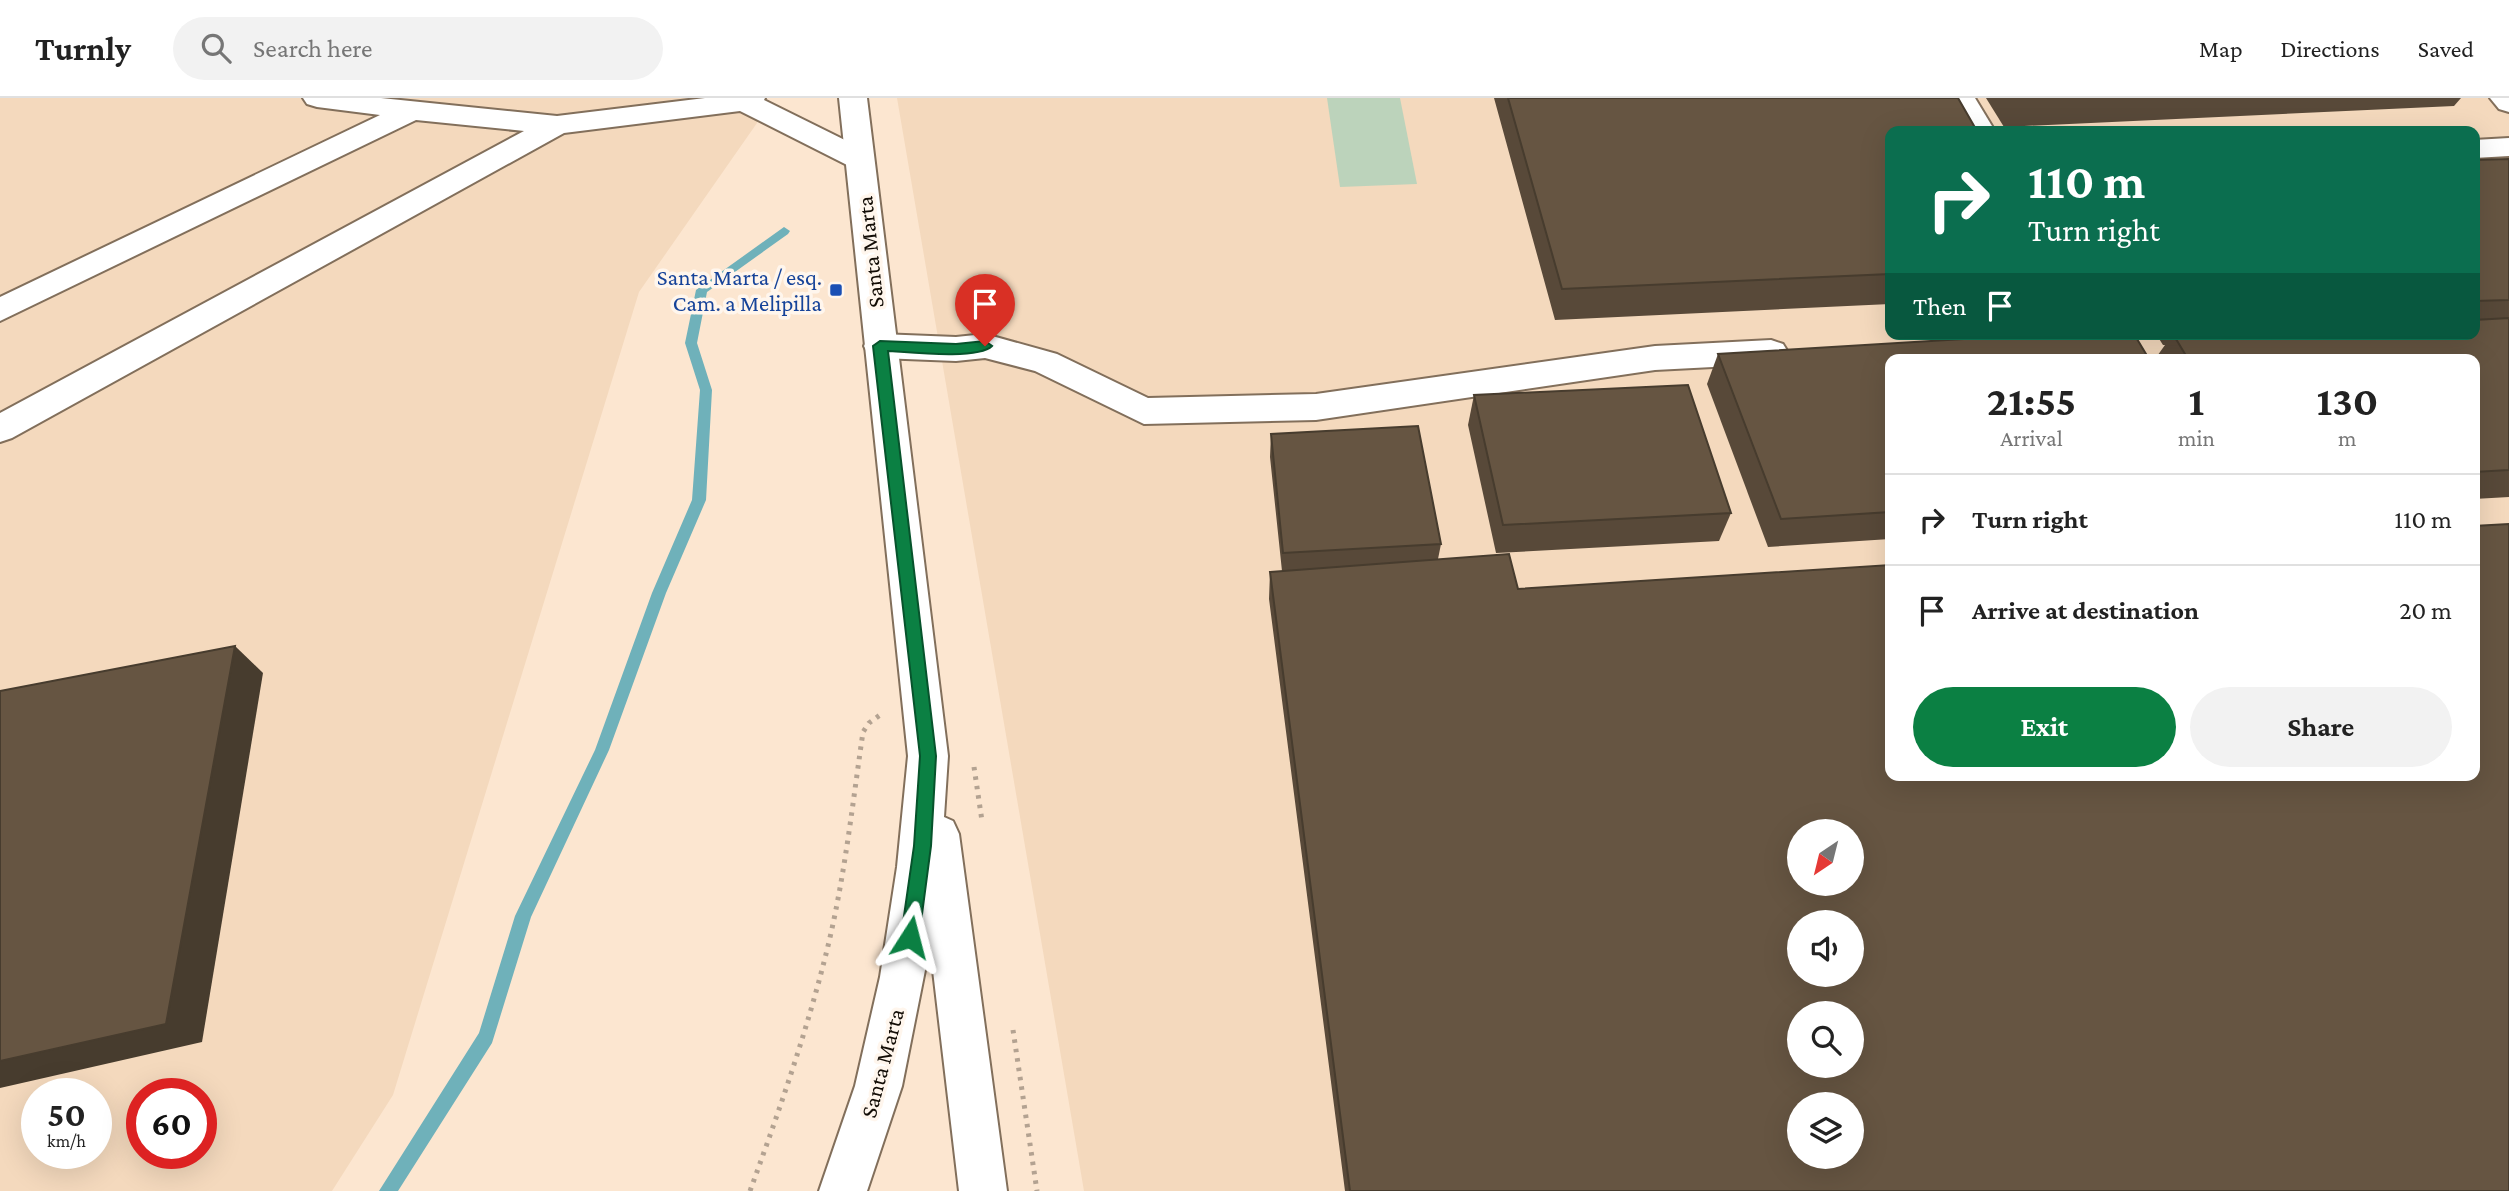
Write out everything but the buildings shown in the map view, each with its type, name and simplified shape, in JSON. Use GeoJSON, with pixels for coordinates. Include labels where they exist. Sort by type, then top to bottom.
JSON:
{"type":"FeatureCollection","features":[{"type":"Feature","properties":{"kind":"main road"},"geometry":{"type":"LineString","coordinates":[[317,98],[412,111],[557,125],[747,100],[859,159]]}},
{"type":"Feature","properties":{"kind":"main road","name":"Santa Marta"},"geometry":{"type":"LineString","coordinates":[[843,1191],[859,1152],[896,1014],[922,846],[928,756],[853,98]]}},
{"type":"Feature","properties":{"kind":"main road"},"geometry":{"type":"LineString","coordinates":[[1961,98],[1978,126]]}},
{"type":"Feature","properties":{"kind":"main road"},"geometry":{"type":"LineString","coordinates":[[2504,98],[2509,103]]}},
{"type":"Feature","properties":{"kind":"main road"},"geometry":{"type":"LineString","coordinates":[[0,310],[412,111]]}},
{"type":"Feature","properties":{"kind":"main road"},"geometry":{"type":"LineString","coordinates":[[0,429],[557,125]]}},
{"type":"Feature","properties":{"kind":"main road"},"geometry":{"type":"LineString","coordinates":[[2480,149],[2509,148]]}},
{"type":"Feature","properties":{"kind":"main road"},"geometry":{"type":"LineString","coordinates":[[880,346],[956,349],[985,346],[1045,362],[1144,411],[1316,407],[1655,359],[1808,349]]}},
{"type":"Feature","properties":{"kind":"main road"},"geometry":{"type":"LineString","coordinates":[[928,756],[983,1191]]}},
{"type":"Feature","properties":{"kind":"path"},"geometry":{"type":"LineString","coordinates":[[750,1191],[789,1081],[825,958],[837,904],[863,732],[869,723],[880,715],[922,706]]}},
{"type":"Feature","properties":{"kind":"shaded area"},"geometry":{"type":"Polygon","coordinates":[[[0,98],[763,98],[757,123],[639,292],[393,1095],[332,1191],[0,1191],[0,98]]]}},
{"type":"Feature","properties":{"kind":"shaded area"},"geometry":{"type":"Polygon","coordinates":[[[897,98],[2509,98],[2509,1191],[1084,1191],[897,98]]]}},
{"type":"Feature","properties":{"kind":"green space"},"geometry":{"type":"Polygon","coordinates":[[[1327,98],[1400,98],[1417,184],[1340,187],[1327,98]]]}},
{"type":"Feature","properties":{"kind":"waterway"},"geometry":{"type":"LineString","coordinates":[[388,1191],[486,1037],[523,916],[602,750],[659,593],[699,500],[706,390],[691,343],[702,290],[784,231]]}},
{"type":"Feature","properties":{"kind":"place","name":"Santa Marta / esq. Cam. a Melipilla"},"geometry":{"type":"Point","coordinates":[836,290]}},
{"type":"Feature","properties":{"kind":"route"},"geometry":{"type":"LineString","coordinates":[[910,937],[922,846],[928,756],[880,346],[956,349],[985,346]]}}]}
